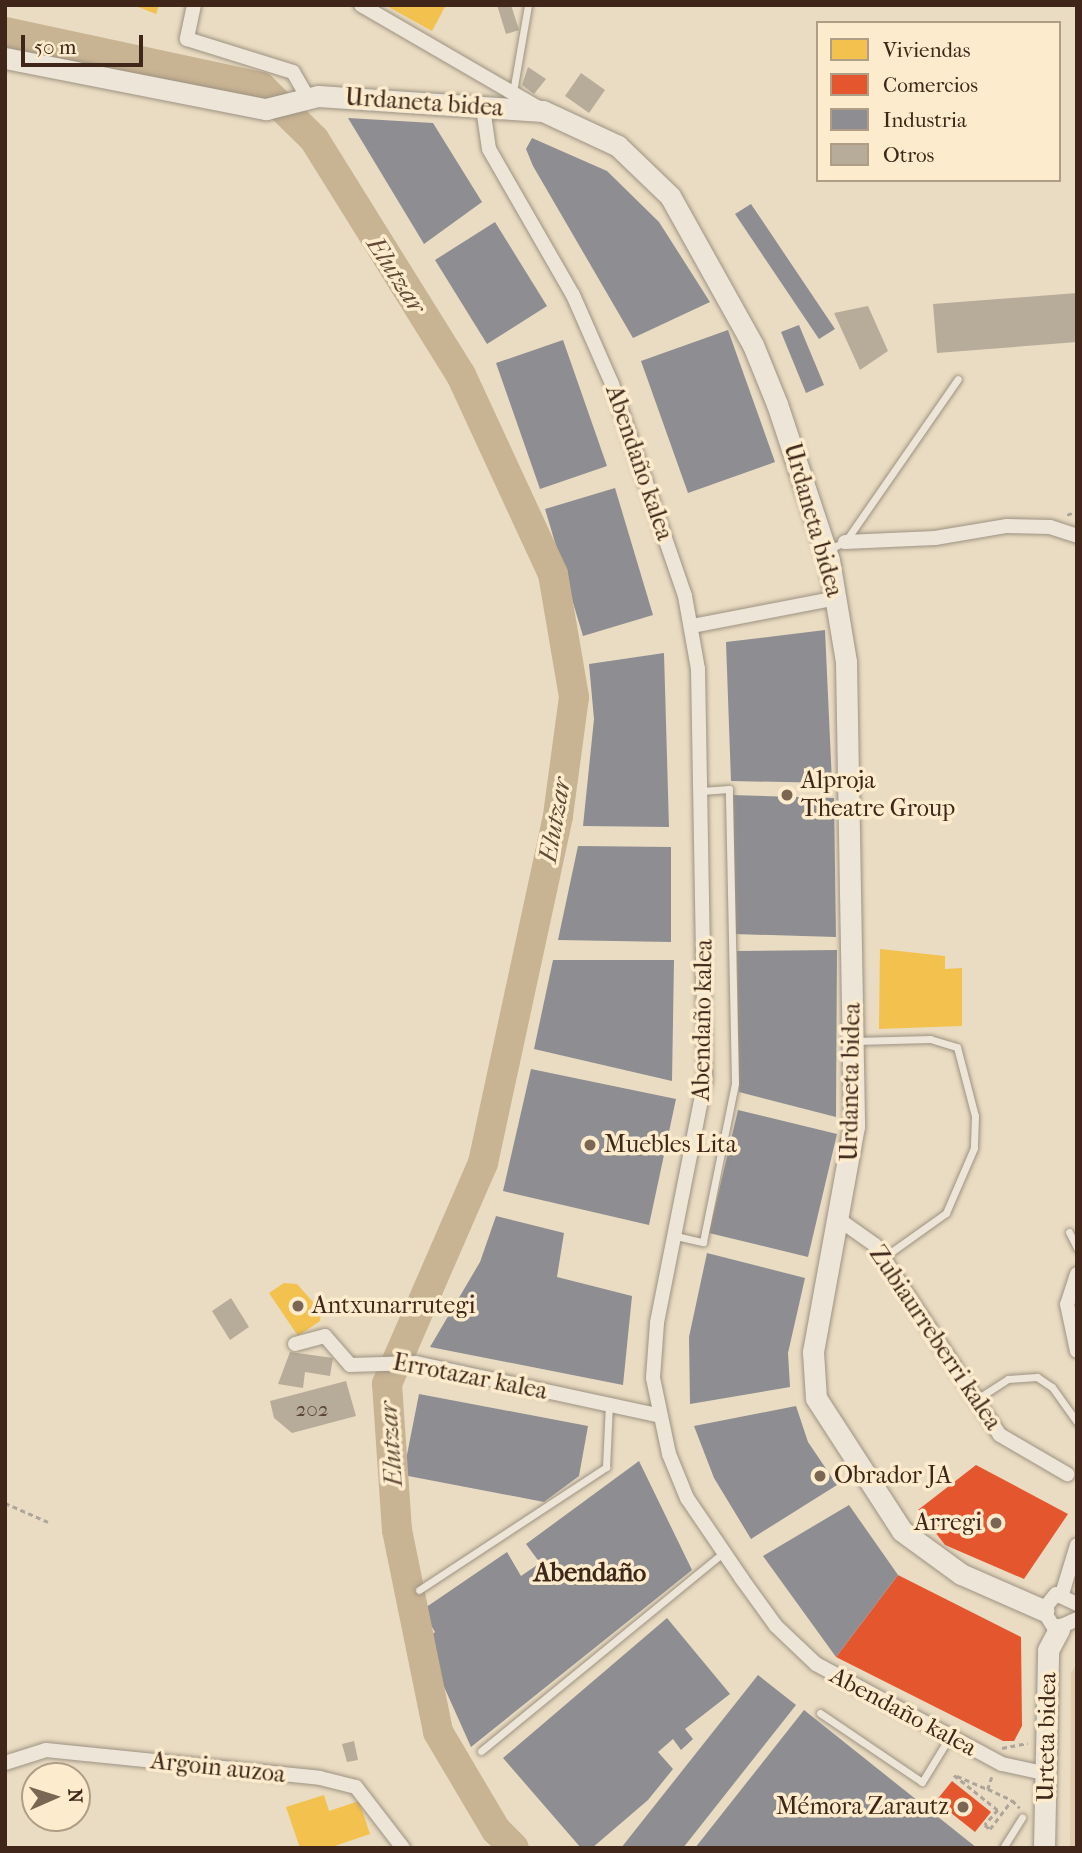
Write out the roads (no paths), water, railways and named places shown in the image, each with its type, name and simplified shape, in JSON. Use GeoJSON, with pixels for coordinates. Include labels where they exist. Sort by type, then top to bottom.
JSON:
{"type":"FeatureCollection","features":[{"type":"Feature","properties":{"kind":"street"},"geometry":{"type":"LineString","coordinates":[[194,5],[187,40],[293,72],[303,99]]}},
{"type":"Feature","properties":{"kind":"street"},"geometry":{"type":"LineString","coordinates":[[361,5],[543,111]]}},
{"type":"Feature","properties":{"kind":"street","name":"Urdaneta bidea"},"geometry":{"type":"LineString","coordinates":[[5,58],[266,109],[303,99],[543,111],[618,146],[670,196],[753,345],[836,546],[837,598],[846,662],[855,1041],[854,1126],[841,1220],[813,1352],[816,1398],[829,1425],[881,1506],[918,1546],[961,1574],[1043,1610]]}},
{"type":"Feature","properties":{"kind":"street","name":"Abendaño kalea"},"geometry":{"type":"LineString","coordinates":[[483,108],[489,149],[573,295],[612,384],[692,626],[701,791],[705,1080],[657,1323],[657,1415],[687,1498],[776,1626],[816,1664],[997,1762],[1048,1774]]}},
{"type":"Feature","properties":{"kind":"street"},"geometry":{"type":"LineString","coordinates":[[836,546],[935,538],[1007,526],[1050,527],[1077,536]]}},
{"type":"Feature","properties":{"kind":"street"},"geometry":{"type":"LineString","coordinates":[[692,626],[837,598]]}},
{"type":"Feature","properties":{"kind":"street","name":"Zubiaurreberri kalea"},"geometry":{"type":"LineString","coordinates":[[841,1220],[883,1258],[977,1399],[1015,1449],[1072,1479]]}},
{"type":"Feature","properties":{"kind":"street"},"geometry":{"type":"LineString","coordinates":[[1077,1275],[1067,1304],[1077,1351]]}},
{"type":"Feature","properties":{"kind":"street","name":"Errotazar kalea"},"geometry":{"type":"LineString","coordinates":[[295,1344],[325,1336],[350,1365],[390,1359],[416,1363],[657,1415]]}},
{"type":"Feature","properties":{"kind":"street"},"geometry":{"type":"LineString","coordinates":[[1062,1594],[1077,1545]]}},
{"type":"Feature","properties":{"kind":"street"},"geometry":{"type":"LineString","coordinates":[[1072,1624],[1046,1621],[1043,1610],[1050,1597],[1062,1594],[1077,1604]]}},
{"type":"Feature","properties":{"kind":"street","name":"Urteta bidea"},"geometry":{"type":"LineString","coordinates":[[1044,1848],[1048,1774],[1048,1650],[1072,1624]]}},
{"type":"Feature","properties":{"kind":"street","name":"Argoin auzoa"},"geometry":{"type":"LineString","coordinates":[[5,1763],[46,1750],[320,1778],[356,1787],[403,1848]]}},
{"type":"Feature","properties":{"kind":"lane"},"geometry":{"type":"LineString","coordinates":[[513,93],[528,5]]}},
{"type":"Feature","properties":{"kind":"lane"},"geometry":{"type":"LineString","coordinates":[[836,546],[958,379]]}},
{"type":"Feature","properties":{"kind":"lane"},"geometry":{"type":"LineString","coordinates":[[676,1236],[703,1242],[735,1083],[729,789],[701,791]]}},
{"type":"Feature","properties":{"kind":"lane"},"geometry":{"type":"LineString","coordinates":[[855,1041],[930,1039],[957,1047],[975,1116],[974,1148],[946,1213],[883,1258]]}},
{"type":"Feature","properties":{"kind":"lane"},"geometry":{"type":"LineString","coordinates":[[1069,1232],[1077,1248]]}},
{"type":"Feature","properties":{"kind":"lane"},"geometry":{"type":"LineString","coordinates":[[977,1399],[1009,1379],[1037,1377],[1052,1387],[1077,1422]]}},
{"type":"Feature","properties":{"kind":"lane"},"geometry":{"type":"LineString","coordinates":[[419,1590],[606,1467],[609,1404]]}},
{"type":"Feature","properties":{"kind":"lane"},"geometry":{"type":"LineString","coordinates":[[481,1751],[724,1552]]}},
{"type":"Feature","properties":{"kind":"lane"},"geometry":{"type":"LineString","coordinates":[[820,1713],[922,1782],[949,1738]]}},
{"type":"Feature","properties":{"kind":"lane"},"geometry":{"type":"LineString","coordinates":[[1003,1848],[1022,1818]]}},
{"type":"Feature","properties":{"kind":"waterway","name":"Elutzar"},"geometry":{"type":"LineString","coordinates":[[5,32],[261,87],[314,139],[461,375],[553,574],[574,697],[558,816],[483,1163],[387,1384],[397,1530],[438,1732],[496,1830],[514,1848]]}},
{"type":"Feature","properties":{"kind":"place","name":"Alproja Theatre Group"},"geometry":{"type":"Point","coordinates":[787,795]}},
{"type":"Feature","properties":{"kind":"place","name":"Muebles Lita"},"geometry":{"type":"Point","coordinates":[590,1145]}},
{"type":"Feature","properties":{"kind":"place","name":"Antxunarrutegi"},"geometry":{"type":"Point","coordinates":[298,1306]}},
{"type":"Feature","properties":{"kind":"place","name":"Obrador JA"},"geometry":{"type":"Point","coordinates":[820,1476]}},
{"type":"Feature","properties":{"kind":"place","name":"Arregi"},"geometry":{"type":"Point","coordinates":[996,1523]}},
{"type":"Feature","properties":{"kind":"place","name":"Mémora Zarautz"},"geometry":{"type":"Point","coordinates":[963,1807]}},
{"type":"Feature","properties":{"kind":"district","name":"Abendaño"},"geometry":{"type":"Point","coordinates":[590,1573]}}]}
